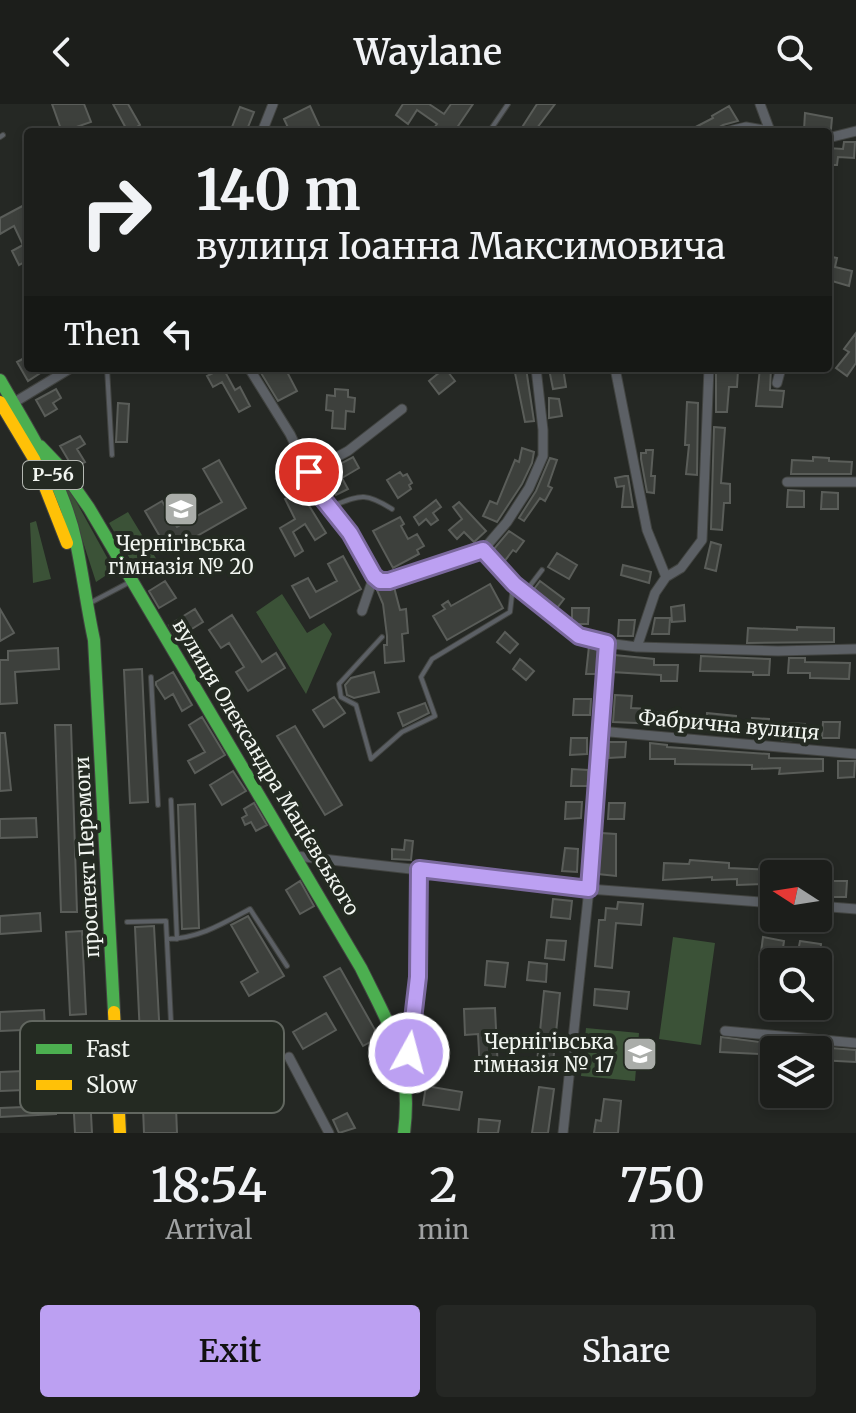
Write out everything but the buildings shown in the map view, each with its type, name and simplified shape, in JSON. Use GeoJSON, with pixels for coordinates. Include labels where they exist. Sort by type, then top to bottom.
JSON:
{"type":"FeatureCollection","features":[{"type":"Feature","properties":{"kind":"main road","name":"проспект Перемоги"},"geometry":{"type":"LineString","coordinates":[[0,380],[6,405],[34,459],[88,604],[98,672],[114,1021]]}},
{"type":"Feature","properties":{"kind":"main road","name":"проспект Перемоги"},"geometry":{"type":"LineString","coordinates":[[6,405],[37,444],[60,492],[76,541],[81,580]]}},
{"type":"Feature","properties":{"kind":"main road","name":"вулиця Олександра Мацієвського"},"geometry":{"type":"LineString","coordinates":[[37,444],[54,459],[98,521],[361,968],[396,1039],[406,1078],[408,1102],[404,1133]]}},
{"type":"Feature","properties":{"kind":"main road","name":"проспект Перемоги"},"geometry":{"type":"LineString","coordinates":[[119,1113],[120,1133]]}},
{"type":"Feature","properties":{"kind":"street"},"geometry":{"type":"LineString","coordinates":[[264,128],[273,104]]}},
{"type":"Feature","properties":{"kind":"street"},"geometry":{"type":"LineString","coordinates":[[760,104],[769,128]]}},
{"type":"Feature","properties":{"kind":"street"},"geometry":{"type":"LineString","coordinates":[[832,137],[856,131]]}},
{"type":"Feature","properties":{"kind":"street"},"geometry":{"type":"LineString","coordinates":[[6,405],[64,372]]}},
{"type":"Feature","properties":{"kind":"street"},"geometry":{"type":"LineString","coordinates":[[251,372],[290,434],[319,494],[350,533],[374,576],[380,581],[389,581],[483,550],[507,522],[543,456],[536,372]]}},
{"type":"Feature","properties":{"kind":"street"},"geometry":{"type":"LineString","coordinates":[[616,372],[643,515],[666,577]]}},
{"type":"Feature","properties":{"kind":"street"},"geometry":{"type":"LineString","coordinates":[[637,647],[655,593],[666,577],[681,568],[702,540],[709,372]]}},
{"type":"Feature","properties":{"kind":"street"},"geometry":{"type":"LineString","coordinates":[[777,383],[780,372]]}},
{"type":"Feature","properties":{"kind":"street"},"geometry":{"type":"LineString","coordinates":[[309,472],[348,451],[402,409]]}},
{"type":"Feature","properties":{"kind":"street"},"geometry":{"type":"LineString","coordinates":[[787,482],[856,482]]}},
{"type":"Feature","properties":{"kind":"street"},"geometry":{"type":"LineString","coordinates":[[483,550],[514,584],[579,636],[637,647],[778,651],[856,649]]}},
{"type":"Feature","properties":{"kind":"street"},"geometry":{"type":"LineString","coordinates":[[362,611],[374,576]]}},
{"type":"Feature","properties":{"kind":"street"},"geometry":{"type":"LineString","coordinates":[[563,1133],[589,889],[607,643]]}},
{"type":"Feature","properties":{"kind":"street","name":"Фабрична вулиця"},"geometry":{"type":"LineString","coordinates":[[599,731],[856,754]]}},
{"type":"Feature","properties":{"kind":"street"},"geometry":{"type":"LineString","coordinates":[[296,856],[589,889],[760,902]]}},
{"type":"Feature","properties":{"kind":"street"},"geometry":{"type":"LineString","coordinates":[[406,1078],[418,977],[419,869]]}},
{"type":"Feature","properties":{"kind":"street"},"geometry":{"type":"LineString","coordinates":[[832,907],[856,909]]}},
{"type":"Feature","properties":{"kind":"street"},"geometry":{"type":"LineString","coordinates":[[725,1031],[856,1043]]}},
{"type":"Feature","properties":{"kind":"street"},"geometry":{"type":"LineString","coordinates":[[289,1057],[329,1133]]}},
{"type":"Feature","properties":{"kind":"lane"},"geometry":{"type":"LineString","coordinates":[[492,128],[508,104]]}},
{"type":"Feature","properties":{"kind":"lane"},"geometry":{"type":"LineString","coordinates":[[107,372],[112,455]]}},
{"type":"Feature","properties":{"kind":"lane"},"geometry":{"type":"LineString","coordinates":[[330,507],[362,495],[371,496],[392,509]]}},
{"type":"Feature","properties":{"kind":"lane"},"geometry":{"type":"LineString","coordinates":[[525,593],[542,570]]}},
{"type":"Feature","properties":{"kind":"lane"},"geometry":{"type":"LineString","coordinates":[[88,604],[132,581]]}},
{"type":"Feature","properties":{"kind":"lane"},"geometry":{"type":"LineString","coordinates":[[382,637],[339,684],[341,697],[356,705],[371,759],[402,732],[435,716],[421,677],[432,659],[510,612],[514,584]]}},
{"type":"Feature","properties":{"kind":"lane"},"geometry":{"type":"LineString","coordinates":[[151,677],[158,805]]}},
{"type":"Feature","properties":{"kind":"lane"},"geometry":{"type":"LineString","coordinates":[[171,800],[177,939]]}},
{"type":"Feature","properties":{"kind":"lane"},"geometry":{"type":"LineString","coordinates":[[167,939],[184,939],[221,925],[250,909],[287,966]]}},
{"type":"Feature","properties":{"kind":"lane"},"geometry":{"type":"LineString","coordinates":[[127,922],[166,921],[171,1021]]}},
{"type":"Feature","properties":{"kind":"green space"},"geometry":{"type":"Polygon","coordinates":[[[61,474],[114,570],[96,582],[61,474]]]}},
{"type":"Feature","properties":{"kind":"green space"},"geometry":{"type":"Polygon","coordinates":[[[128,512],[160,565],[140,576],[109,523],[128,512]]]}},
{"type":"Feature","properties":{"kind":"green space"},"geometry":{"type":"Polygon","coordinates":[[[36,521],[51,579],[33,583],[30,523],[36,521]]]}},
{"type":"Feature","properties":{"kind":"green space"},"geometry":{"type":"Polygon","coordinates":[[[282,594],[307,633],[324,623],[332,634],[306,694],[256,612],[282,594]]]}},
{"type":"Feature","properties":{"kind":"green space"},"geometry":{"type":"Polygon","coordinates":[[[673,937],[715,943],[701,1045],[659,1039],[673,937]]]}},
{"type":"Feature","properties":{"kind":"green space"},"geometry":{"type":"Polygon","coordinates":[[[586,1028],[639,1033],[635,1081],[581,1076],[586,1028]]]}},
{"type":"Feature","properties":{"kind":"traffic: fast"},"geometry":{"type":"LineString","coordinates":[[0,380],[63,499],[76,542],[94,640],[114,1012]]}},
{"type":"Feature","properties":{"kind":"traffic: fast"},"geometry":{"type":"LineString","coordinates":[[40,446],[61,468],[89,508],[361,968],[390,1028],[402,1066],[406,1108],[404,1133]]}},
{"type":"Feature","properties":{"kind":"traffic: slow"},"geometry":{"type":"LineString","coordinates":[[0,402],[34,459],[67,543]]}},
{"type":"Feature","properties":{"kind":"traffic: slow"},"geometry":{"type":"LineString","coordinates":[[114,1012],[114,1021]]}},
{"type":"Feature","properties":{"kind":"traffic: slow"},"geometry":{"type":"LineString","coordinates":[[119,1113],[120,1133]]}},
{"type":"Feature","properties":{"kind":"place","name":"Чернігівська гімназія № 20"},"geometry":{"type":"Point","coordinates":[181,509]}},
{"type":"Feature","properties":{"kind":"place","name":"Чернігівська гімназія № 17"},"geometry":{"type":"Point","coordinates":[640,1054]}},
{"type":"Feature","properties":{"kind":"route"},"geometry":{"type":"LineString","coordinates":[[309,472],[319,494],[350,533],[374,576],[380,581],[389,581],[483,550],[514,584],[579,636],[607,643],[589,889],[419,869],[418,977],[409,1053]]}}]}
